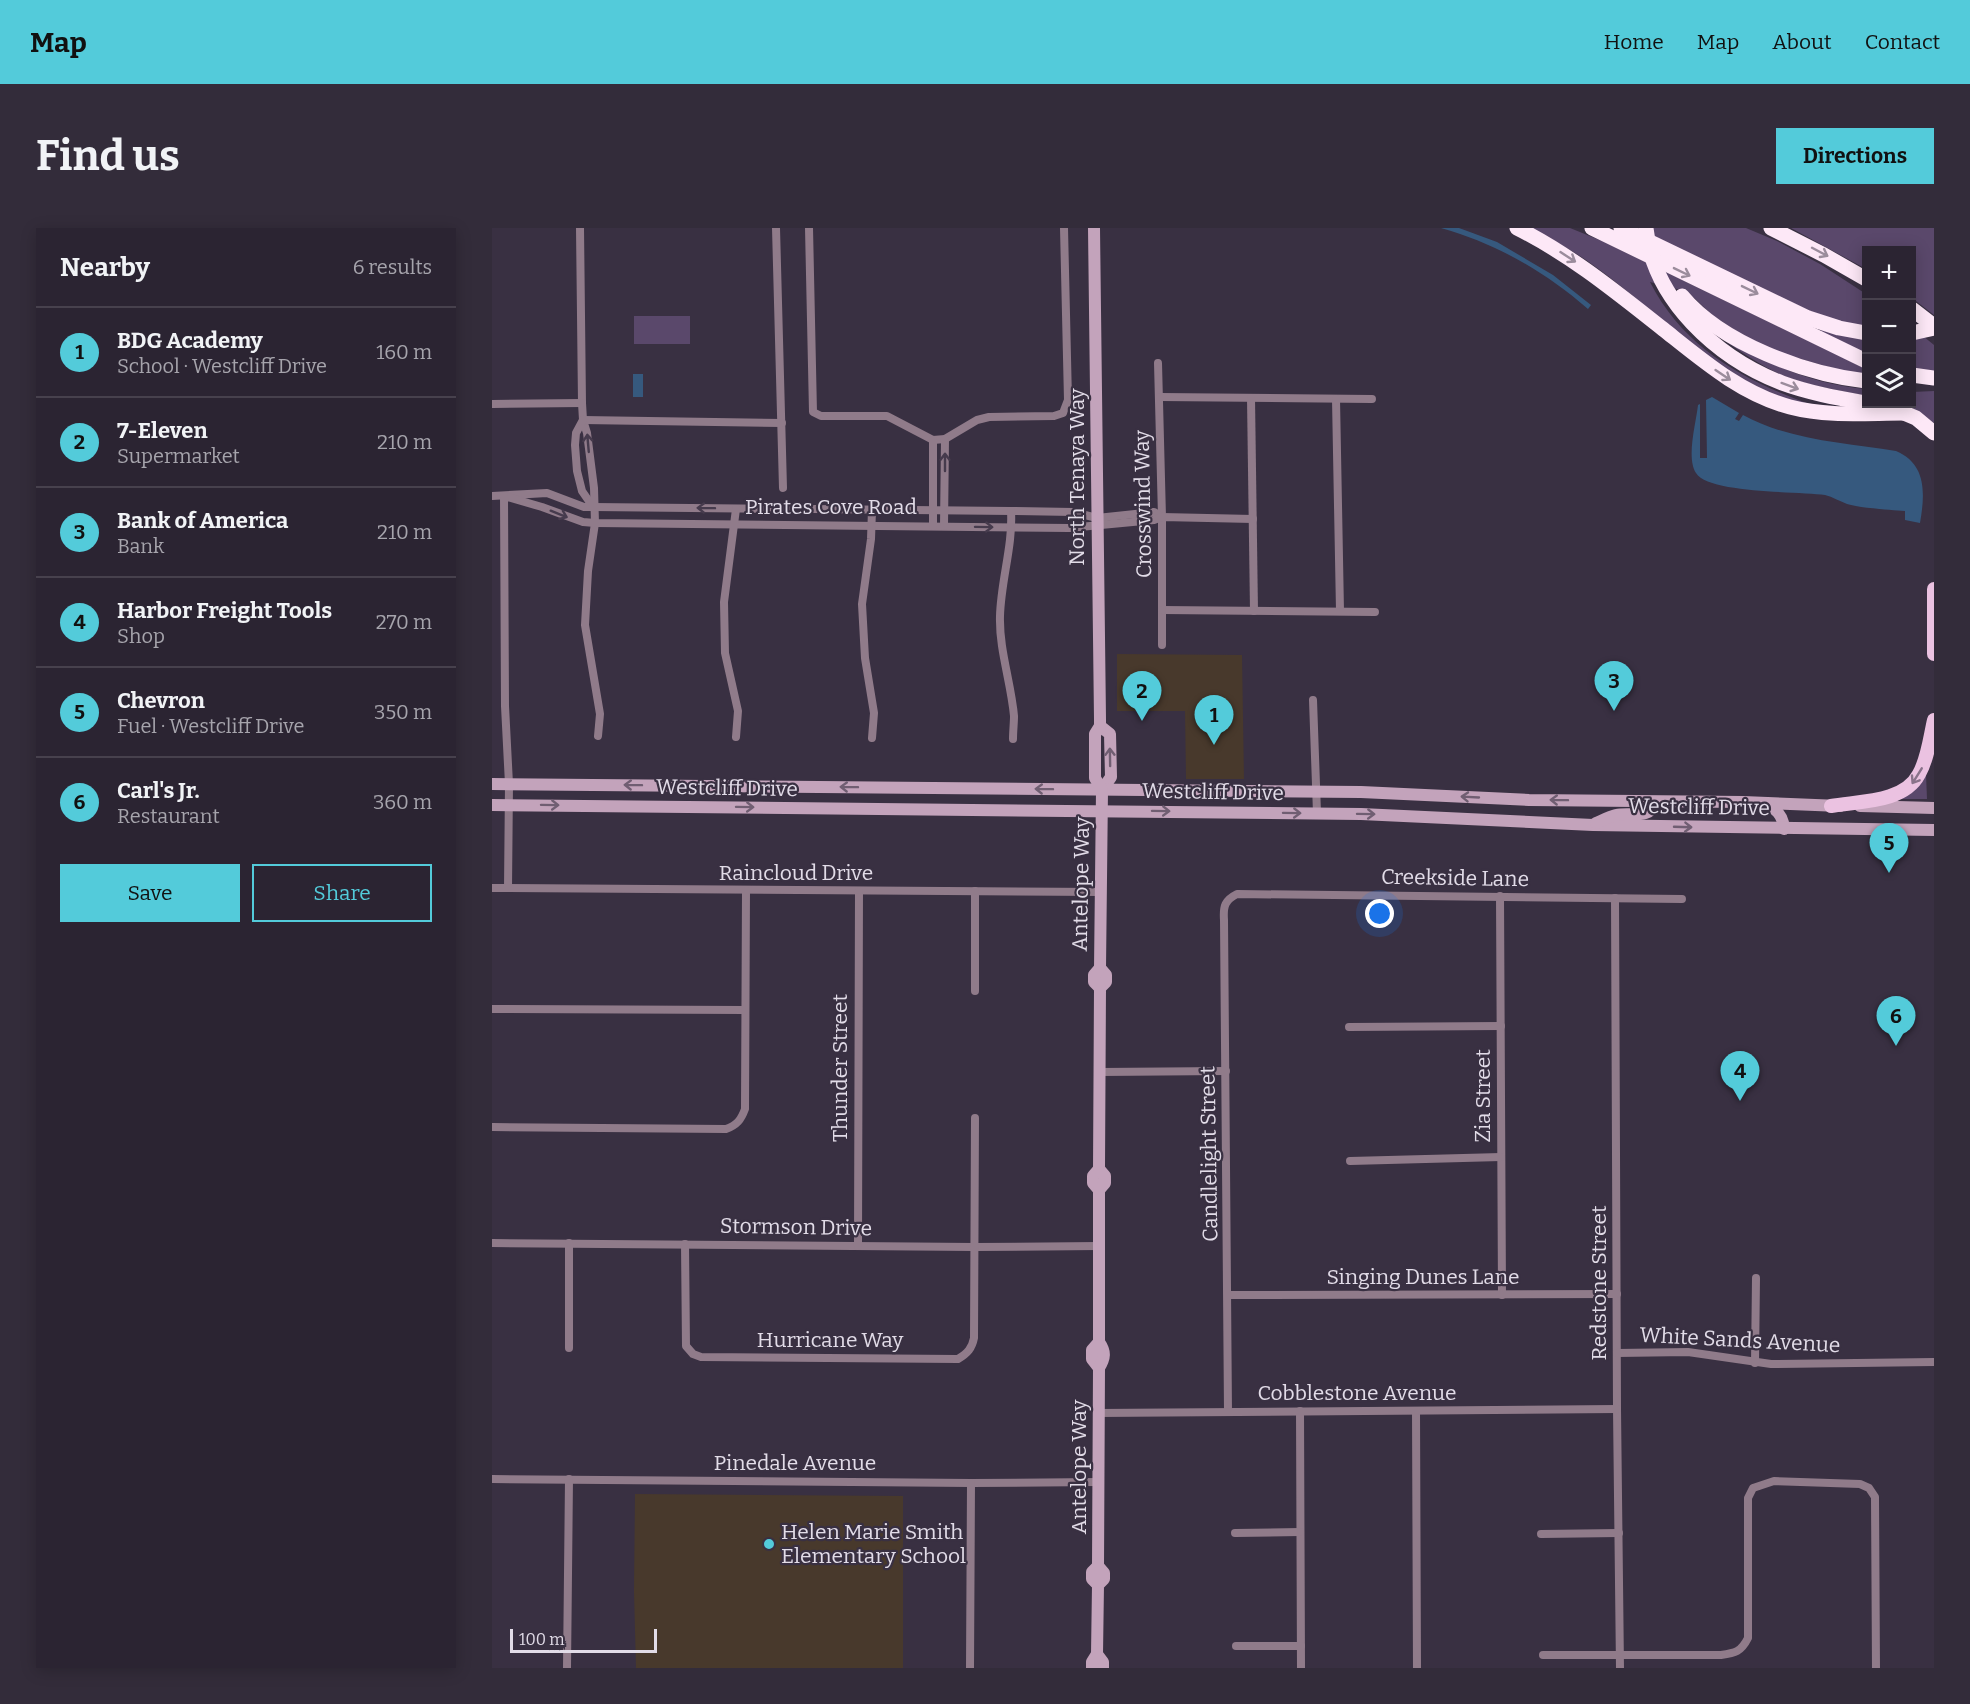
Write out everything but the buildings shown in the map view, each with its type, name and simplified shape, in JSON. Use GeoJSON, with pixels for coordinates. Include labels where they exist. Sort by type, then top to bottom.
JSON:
{"type":"FeatureCollection","features":[{"type":"Feature","properties":{"kind":"highway"},"geometry":{"type":"LineString","coordinates":[[1517,228],[1583,267],[1714,369],[1761,397],[1791,408],[1817,413],[1904,413]]}},
{"type":"Feature","properties":{"kind":"highway"},"geometry":{"type":"LineString","coordinates":[[1592,228],[1862,359]]}},
{"type":"Feature","properties":{"kind":"highway"},"geometry":{"type":"LineString","coordinates":[[1622,228],[1808,318],[1862,332]]}},
{"type":"Feature","properties":{"kind":"highway"},"geometry":{"type":"LineString","coordinates":[[1646,228],[1654,263],[1665,286],[1680,309],[1719,346],[1774,380],[1808,392],[1862,402]]}},
{"type":"Feature","properties":{"kind":"highway"},"geometry":{"type":"LineString","coordinates":[[1771,228],[1862,277]]}},
{"type":"Feature","properties":{"kind":"highway"},"geometry":{"type":"LineString","coordinates":[[1665,286],[1681,295],[1706,319],[1766,353],[1826,374],[1862,380]]}},
{"type":"Feature","properties":{"kind":"highway"},"geometry":{"type":"LineString","coordinates":[[1916,313],[1934,327]]}},
{"type":"Feature","properties":{"kind":"highway"},"geometry":{"type":"LineString","coordinates":[[1916,332],[1934,327]]}},
{"type":"Feature","properties":{"kind":"highway"},"geometry":{"type":"LineString","coordinates":[[1916,376],[1934,380]]}},
{"type":"Feature","properties":{"kind":"highway"},"geometry":{"type":"LineString","coordinates":[[1916,382],[1934,380]]}},
{"type":"Feature","properties":{"kind":"highway"},"geometry":{"type":"LineString","coordinates":[[1886,408],[1921,421],[1934,433]]}},
{"type":"Feature","properties":{"kind":"main road","name":"North Tenaya Way"},"geometry":{"type":"LineString","coordinates":[[1094,228],[1100,726],[1095,734],[1095,778],[1102,800]]}},
{"type":"Feature","properties":{"kind":"main road"},"geometry":{"type":"LineString","coordinates":[[1934,589],[1934,654]]}},
{"type":"Feature","properties":{"kind":"main road"},"geometry":{"type":"LineString","coordinates":[[1831,806],[1891,796],[1908,788],[1922,768],[1934,720]]}},
{"type":"Feature","properties":{"kind":"main road","name":"Westcliff Drive"},"geometry":{"type":"LineString","coordinates":[[492,784],[509,795],[1102,800],[1317,813],[1593,825],[1934,830]]}},
{"type":"Feature","properties":{"kind":"main road","name":"Westcliff Drive"},"geometry":{"type":"LineString","coordinates":[[492,805],[509,795],[1102,800],[1317,792],[1396,793],[1529,800],[1934,808]]}},
{"type":"Feature","properties":{"kind":"main road","name":"Antelope Way"},"geometry":{"type":"LineString","coordinates":[[1092,1668],[1092,1662],[1097,1654],[1098,1585],[1092,1579],[1092,1572],[1098,1566],[1099,1368],[1092,1359],[1092,1350],[1099,1342],[1099,1190],[1093,1183],[1093,1176],[1099,1169],[1100,1072],[1100,988],[1094,982],[1094,975],[1100,968],[1102,800]]}},
{"type":"Feature","properties":{"kind":"main road"},"geometry":{"type":"LineString","coordinates":[[1528,822],[1529,800]]}},
{"type":"Feature","properties":{"kind":"main road"},"geometry":{"type":"LineString","coordinates":[[1593,825],[1614,815],[1649,812],[1656,802]]}},
{"type":"Feature","properties":{"kind":"main road"},"geometry":{"type":"LineString","coordinates":[[1762,803],[1771,806],[1780,814],[1784,829]]}},
{"type":"Feature","properties":{"kind":"main road","name":"Antelope Way"},"geometry":{"type":"LineString","coordinates":[[1097,1654],[1103,1662],[1103,1668]]}},
{"type":"Feature","properties":{"kind":"street"},"geometry":{"type":"LineString","coordinates":[[580,228],[582,403],[594,488],[595,523],[588,571],[585,625],[600,714],[598,736]]}},
{"type":"Feature","properties":{"kind":"street"},"geometry":{"type":"LineString","coordinates":[[777,228],[783,488]]}},
{"type":"Feature","properties":{"kind":"street"},"geometry":{"type":"LineString","coordinates":[[809,228],[813,412],[821,416],[887,416],[933,440],[945,439],[977,420],[989,417],[1054,416],[1063,413],[1068,400],[1064,228]]}},
{"type":"Feature","properties":{"kind":"street","name":"Crosswind Way"},"geometry":{"type":"LineString","coordinates":[[1158,363],[1162,517],[1162,645]]}},
{"type":"Feature","properties":{"kind":"street"},"geometry":{"type":"LineString","coordinates":[[1160,397],[1372,399]]}},
{"type":"Feature","properties":{"kind":"street"},"geometry":{"type":"LineString","coordinates":[[1251,398],[1254,611]]}},
{"type":"Feature","properties":{"kind":"street"},"geometry":{"type":"LineString","coordinates":[[1336,399],[1340,611]]}},
{"type":"Feature","properties":{"kind":"street"},"geometry":{"type":"LineString","coordinates":[[492,404],[582,403]]}},
{"type":"Feature","properties":{"kind":"street"},"geometry":{"type":"LineString","coordinates":[[583,420],[782,423]]}},
{"type":"Feature","properties":{"kind":"street"},"geometry":{"type":"LineString","coordinates":[[583,420],[576,433],[577,471],[582,491],[593,507]]}},
{"type":"Feature","properties":{"kind":"street"},"geometry":{"type":"LineString","coordinates":[[944,526],[945,439]]}},
{"type":"Feature","properties":{"kind":"street"},"geometry":{"type":"LineString","coordinates":[[933,440],[933,526]]}},
{"type":"Feature","properties":{"kind":"street","name":"Pirates Cove Road"},"geometry":{"type":"LineString","coordinates":[[492,496],[547,493],[584,507],[1073,512],[1097,521]]}},
{"type":"Feature","properties":{"kind":"street"},"geometry":{"type":"LineString","coordinates":[[504,496],[504,706],[509,795],[508,888]]}},
{"type":"Feature","properties":{"kind":"street","name":"Pirates Cove Road"},"geometry":{"type":"LineString","coordinates":[[504,496],[583,522],[595,523],[1069,528],[1097,521],[1154,520],[1162,517],[1253,519]]}},
{"type":"Feature","properties":{"kind":"street"},"geometry":{"type":"LineString","coordinates":[[736,509],[724,602],[725,654],[738,711],[736,737]]}},
{"type":"Feature","properties":{"kind":"street"},"geometry":{"type":"LineString","coordinates":[[872,510],[862,604],[865,658],[874,713],[872,738]]}},
{"type":"Feature","properties":{"kind":"street"},"geometry":{"type":"LineString","coordinates":[[1011,511],[1012,527],[1003,580],[1000,643],[1014,716],[1013,739]]}},
{"type":"Feature","properties":{"kind":"street"},"geometry":{"type":"LineString","coordinates":[[1162,610],[1375,612]]}},
{"type":"Feature","properties":{"kind":"street"},"geometry":{"type":"LineString","coordinates":[[1313,700],[1317,813]]}},
{"type":"Feature","properties":{"kind":"street","name":"Raincloud Drive"},"geometry":{"type":"LineString","coordinates":[[492,888],[1101,892]]}},
{"type":"Feature","properties":{"kind":"street"},"geometry":{"type":"LineString","coordinates":[[492,1127],[726,1129],[735,1126],[742,1119],[745,1109],[746,891]]}},
{"type":"Feature","properties":{"kind":"street","name":"Thunder Street"},"geometry":{"type":"LineString","coordinates":[[858,1246],[859,891]]}},
{"type":"Feature","properties":{"kind":"street"},"geometry":{"type":"LineString","coordinates":[[975,891],[975,991]]}},
{"type":"Feature","properties":{"kind":"street","name":"Creekside Lane"},"geometry":{"type":"LineString","coordinates":[[1228,898],[1237,894],[1682,899]]}},
{"type":"Feature","properties":{"kind":"street","name":"Zia Street"},"geometry":{"type":"LineString","coordinates":[[1500,896],[1502,1295]]}},
{"type":"Feature","properties":{"kind":"street","name":"Candlelight Street"},"geometry":{"type":"LineString","coordinates":[[1228,898],[1223,908],[1228,1412]]}},
{"type":"Feature","properties":{"kind":"street","name":"Redstone Street"},"geometry":{"type":"LineString","coordinates":[[1615,898],[1620,1668]]}},
{"type":"Feature","properties":{"kind":"street"},"geometry":{"type":"LineString","coordinates":[[492,1008],[745,1010]]}},
{"type":"Feature","properties":{"kind":"street"},"geometry":{"type":"LineString","coordinates":[[1349,1026],[1501,1026]]}},
{"type":"Feature","properties":{"kind":"street"},"geometry":{"type":"LineString","coordinates":[[1100,1072],[1226,1071]]}},
{"type":"Feature","properties":{"kind":"street"},"geometry":{"type":"LineString","coordinates":[[974,1247],[975,1118]]}},
{"type":"Feature","properties":{"kind":"street"},"geometry":{"type":"LineString","coordinates":[[1350,1161],[1501,1157]]}},
{"type":"Feature","properties":{"kind":"street","name":"Stormson Drive"},"geometry":{"type":"LineString","coordinates":[[492,1243],[1099,1246]]}},
{"type":"Feature","properties":{"kind":"street"},"geometry":{"type":"LineString","coordinates":[[568,1243],[568,1348]]}},
{"type":"Feature","properties":{"kind":"street","name":"Hurricane Way"},"geometry":{"type":"LineString","coordinates":[[685,1244],[686,1346],[693,1354],[701,1357],[958,1359],[967,1354],[974,1338],[974,1247]]}},
{"type":"Feature","properties":{"kind":"street"},"geometry":{"type":"LineString","coordinates":[[1755,1363],[1756,1278]]}},
{"type":"Feature","properties":{"kind":"street","name":"Singing Dunes Lane"},"geometry":{"type":"LineString","coordinates":[[1228,1295],[1617,1294]]}},
{"type":"Feature","properties":{"kind":"street","name":"White Sands Avenue"},"geometry":{"type":"LineString","coordinates":[[1617,1353],[1688,1352],[1755,1363],[1934,1362]]}},
{"type":"Feature","properties":{"kind":"street","name":"Cobblestone Avenue"},"geometry":{"type":"LineString","coordinates":[[1098,1413],[1617,1409]]}},
{"type":"Feature","properties":{"kind":"street"},"geometry":{"type":"LineString","coordinates":[[1416,1411],[1417,1668]]}},
{"type":"Feature","properties":{"kind":"street"},"geometry":{"type":"LineString","coordinates":[[1300,1412],[1301,1668]]}},
{"type":"Feature","properties":{"kind":"street","name":"Pinedale Avenue"},"geometry":{"type":"LineString","coordinates":[[492,1479],[1098,1482]]}},
{"type":"Feature","properties":{"kind":"street"},"geometry":{"type":"LineString","coordinates":[[567,1668],[569,1479]]}},
{"type":"Feature","properties":{"kind":"street"},"geometry":{"type":"LineString","coordinates":[[1543,1655],[1721,1655],[1734,1653],[1743,1647],[1748,1638],[1748,1498],[1753,1488],[1774,1481],[1860,1484],[1869,1488],[1875,1497],[1876,1668]]}},
{"type":"Feature","properties":{"kind":"street"},"geometry":{"type":"LineString","coordinates":[[970,1483],[970,1668]]}},
{"type":"Feature","properties":{"kind":"street"},"geometry":{"type":"LineString","coordinates":[[1235,1533],[1300,1532]]}},
{"type":"Feature","properties":{"kind":"street"},"geometry":{"type":"LineString","coordinates":[[1541,1534],[1619,1533]]}},
{"type":"Feature","properties":{"kind":"street"},"geometry":{"type":"LineString","coordinates":[[1236,1646],[1301,1647]]}},
{"type":"Feature","properties":{"kind":"shaded area"},"geometry":{"type":"Polygon","coordinates":[[[1530,228],[1570,228],[1602,241],[1862,367],[1862,374],[1780,353],[1742,335],[1712,315],[1688,292],[1650,282],[1664,306],[1700,346],[1744,375],[1792,398],[1818,407],[1785,399],[1753,385],[1724,368],[1613,280],[1565,247],[1530,228]]]}},
{"type":"Feature","properties":{"kind":"shaded area"},"geometry":{"type":"Polygon","coordinates":[[[1634,228],[1746,228],[1777,241],[1820,264],[1862,291],[1862,353],[1820,332],[1827,319],[1634,228]]]}},
{"type":"Feature","properties":{"kind":"shaded area"},"geometry":{"type":"Polygon","coordinates":[[[1791,228],[1934,228],[1934,315],[1916,301],[1916,246],[1862,246],[1862,267],[1791,228]]]}},
{"type":"Feature","properties":{"kind":"shaded area"},"geometry":{"type":"Polygon","coordinates":[[[634,316],[690,316],[690,344],[634,344],[634,316]]]}},
{"type":"Feature","properties":{"kind":"shaded area"},"geometry":{"type":"Polygon","coordinates":[[[1916,330],[1934,345],[1934,371],[1916,370],[1916,330]]]}},
{"type":"Feature","properties":{"kind":"shaded area"},"geometry":{"type":"Polygon","coordinates":[[[1720,337],[1754,356],[1809,378],[1862,389],[1862,395],[1784,376],[1720,337]]]}},
{"type":"Feature","properties":{"kind":"shaded area"},"geometry":{"type":"Polygon","coordinates":[[[1934,391],[1934,423],[1911,408],[1916,408],[1916,392],[1934,391]]]}},
{"type":"Feature","properties":{"kind":"shaded area"},"geometry":{"type":"Polygon","coordinates":[[[1117,654],[1242,655],[1244,779],[1186,779],[1185,711],[1117,711],[1117,654]]]}},
{"type":"Feature","properties":{"kind":"shaded area"},"geometry":{"type":"Polygon","coordinates":[[[1926,774],[1927,799],[1901,798],[1926,774]]]}},
{"type":"Feature","properties":{"kind":"shaded area","name":"Helen Marie Smith Elementary School"},"geometry":{"type":"Polygon","coordinates":[[[635,1494],[903,1496],[903,1668],[636,1668],[635,1494]]]}},
{"type":"Feature","properties":{"kind":"water"},"geometry":{"type":"Polygon","coordinates":[[[1441,228],[1459,228],[1497,242],[1553,275],[1591,305],[1588,309],[1519,260],[1481,242],[1441,228]]]}},
{"type":"Feature","properties":{"kind":"water"},"geometry":{"type":"Polygon","coordinates":[[[633,374],[643,374],[643,397],[633,397],[633,374]]]}},
{"type":"Feature","properties":{"kind":"water"},"geometry":{"type":"Polygon","coordinates":[[[1712,397],[1739,413],[1735,419],[1739,421],[1743,415],[1798,435],[1896,451],[1906,457],[1914,464],[1922,481],[1923,501],[1920,523],[1905,520],[1905,511],[1847,504],[1825,495],[1736,488],[1704,480],[1693,467],[1692,440],[1700,404],[1700,458],[1707,458],[1706,400],[1712,397]]]}},
{"type":"Feature","properties":{"kind":"place","name":"Bank of America"},"geometry":{"type":"Point","coordinates":[1614,711]}},
{"type":"Feature","properties":{"kind":"place","name":"7-Eleven"},"geometry":{"type":"Point","coordinates":[1142,721]}},
{"type":"Feature","properties":{"kind":"place","name":"BDG Academy"},"geometry":{"type":"Point","coordinates":[1214,745]}},
{"type":"Feature","properties":{"kind":"place","name":"Chevron"},"geometry":{"type":"Point","coordinates":[1889,873]}},
{"type":"Feature","properties":{"kind":"place","name":"Carl's Jr."},"geometry":{"type":"Point","coordinates":[1896,1046]}},
{"type":"Feature","properties":{"kind":"place","name":"Harbor Freight Tools"},"geometry":{"type":"Point","coordinates":[1740,1101]}},
{"type":"Feature","properties":{"kind":"place","name":"Helen Marie Smith Elementary School"},"geometry":{"type":"Point","coordinates":[769,1544]}}]}
